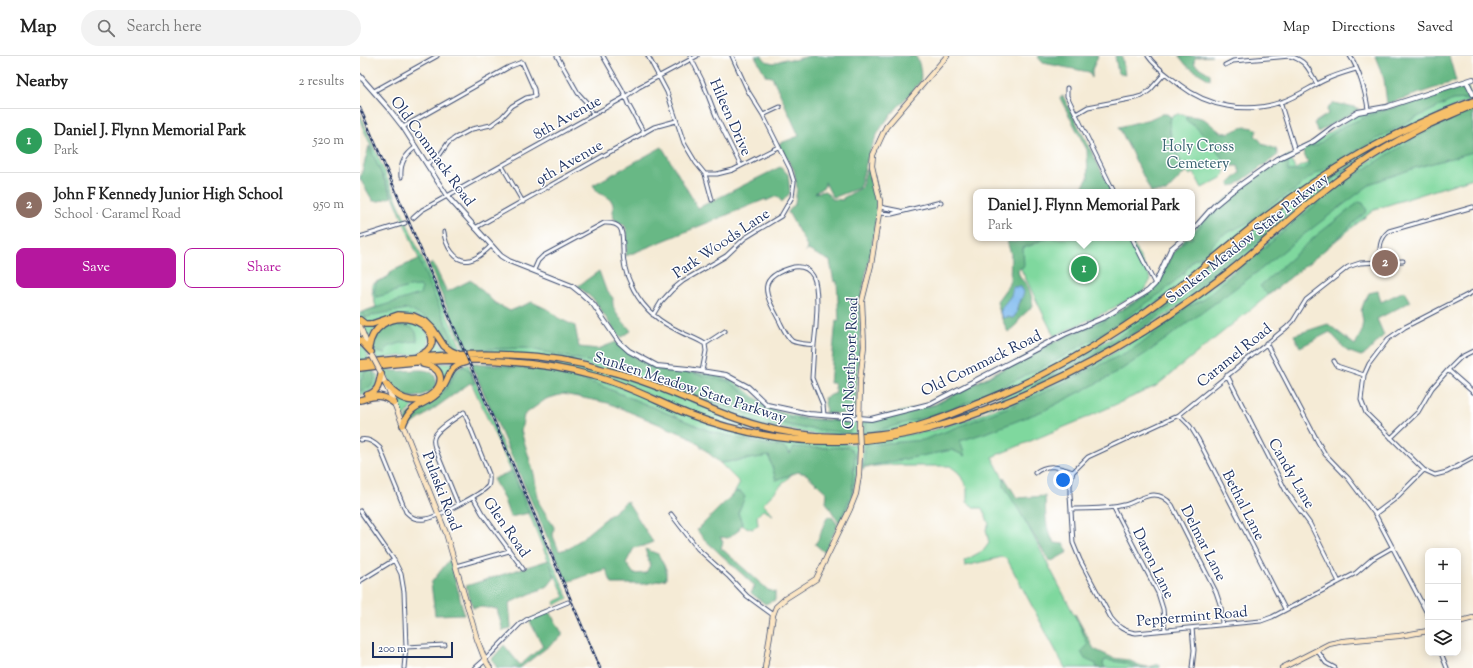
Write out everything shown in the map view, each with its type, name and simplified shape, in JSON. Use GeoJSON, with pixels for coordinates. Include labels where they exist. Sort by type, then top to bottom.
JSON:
{"type":"FeatureCollection","features":[{"type":"Feature","properties":{"kind":"highway","name":"Sunken Meadow State Parkway"},"geometry":{"type":"LineString","coordinates":[[360,363],[460,355],[514,355],[576,363],[610,371],[667,390],[750,423],[799,434],[824,437],[846,437],[881,434],[911,428],[995,397],[1079,355],[1126,326],[1151,308],[1219,256],[1258,223],[1291,198],[1324,176],[1359,154],[1442,114],[1473,101]]}},
{"type":"Feature","properties":{"kind":"highway","name":"Sunken Meadow State Parkway"},"geometry":{"type":"LineString","coordinates":[[360,368],[412,360],[483,359],[539,364],[600,378],[724,427],[778,438],[852,441],[891,437],[923,431],[983,412],[1040,389],[1080,370],[1117,349],[1178,310],[1223,276],[1316,197],[1359,166],[1401,139],[1473,105]]}},
{"type":"Feature","properties":{"kind":"highway"},"geometry":{"type":"LineString","coordinates":[[360,320],[365,324],[372,324],[398,315],[413,316],[426,322],[433,329],[444,346],[460,355]]}},
{"type":"Feature","properties":{"kind":"highway"},"geometry":{"type":"LineString","coordinates":[[370,352],[369,342],[375,331],[388,321],[403,318],[413,320],[426,327],[432,342],[428,350],[412,360]]}},
{"type":"Feature","properties":{"kind":"highway"},"geometry":{"type":"LineString","coordinates":[[360,340],[370,352]]}},
{"type":"Feature","properties":{"kind":"highway"},"geometry":{"type":"LineString","coordinates":[[403,425],[410,412],[438,394],[454,366],[464,362],[483,359]]}},
{"type":"Feature","properties":{"kind":"highway"},"geometry":{"type":"LineString","coordinates":[[386,384],[395,395],[402,399],[409,400],[428,397],[436,391],[440,383],[440,378],[436,369],[433,366],[412,360]]}},
{"type":"Feature","properties":{"kind":"highway"},"geometry":{"type":"LineString","coordinates":[[360,398],[377,390],[380,373]]}},
{"type":"Feature","properties":{"kind":"highway"},"geometry":{"type":"LineString","coordinates":[[360,398],[379,395],[384,396],[394,403]]}},
{"type":"Feature","properties":{"kind":"main road","name":"Old Northport Road"},"geometry":{"type":"LineString","coordinates":[[765,668],[773,615],[776,607],[786,598],[816,578],[856,494],[859,475],[860,449],[858,428],[860,381],[864,346],[862,301],[871,266],[880,210],[880,201],[872,166],[873,156],[886,127],[947,56]]}},
{"type":"Feature","properties":{"kind":"main road","name":"Pulaski Road"},"geometry":{"type":"LineString","coordinates":[[360,326],[370,352],[394,403],[446,532],[477,640],[490,668]]}},
{"type":"Feature","properties":{"kind":"main road"},"geometry":{"type":"LineString","coordinates":[[1461,621],[1473,618]]}},
{"type":"Feature","properties":{"kind":"main road"},"geometry":{"type":"LineString","coordinates":[[1282,668],[1329,644],[1425,632]]}},
{"type":"Feature","properties":{"kind":"street"},"geometry":{"type":"LineString","coordinates":[[374,91],[437,56]]}},
{"type":"Feature","properties":{"kind":"street"},"geometry":{"type":"LineString","coordinates":[[557,56],[578,93],[588,104],[593,115]]}},
{"type":"Feature","properties":{"kind":"street"},"geometry":{"type":"LineString","coordinates":[[603,56],[623,91],[644,133]]}},
{"type":"Feature","properties":{"kind":"street"},"geometry":{"type":"LineString","coordinates":[[648,56],[666,92],[689,154],[705,174],[712,200]]}},
{"type":"Feature","properties":{"kind":"street","name":"8th Avenue"},"geometry":{"type":"LineString","coordinates":[[413,218],[422,210],[625,97],[639,87],[697,56]]}},
{"type":"Feature","properties":{"kind":"street","name":"Park Woods Lane"},"geometry":{"type":"LineString","coordinates":[[653,315],[661,302],[677,285],[726,256],[745,238],[781,216],[791,201],[794,191],[794,182],[788,164],[763,115],[748,91],[732,56]]}},
{"type":"Feature","properties":{"kind":"street"},"geometry":{"type":"LineString","coordinates":[[1148,56],[1154,65],[1183,88],[1200,98],[1227,107],[1250,108],[1280,102],[1302,93],[1326,80],[1356,69]]}},
{"type":"Feature","properties":{"kind":"street"},"geometry":{"type":"LineString","coordinates":[[1225,65],[1233,60],[1290,56],[1305,63],[1317,84]]}},
{"type":"Feature","properties":{"kind":"street"},"geometry":{"type":"LineString","coordinates":[[1350,56],[1354,62],[1368,110]]}},
{"type":"Feature","properties":{"kind":"street","name":"Hileen Drive"},"geometry":{"type":"LineString","coordinates":[[691,58],[702,80],[716,116],[741,166]]}},
{"type":"Feature","properties":{"kind":"street"},"geometry":{"type":"LineString","coordinates":[[403,127],[509,67],[522,62],[527,72],[528,79],[534,89],[535,96],[526,98],[512,106],[502,117],[491,125],[472,129],[455,138],[448,143],[439,156],[427,164]]}},
{"type":"Feature","properties":{"kind":"street"},"geometry":{"type":"LineString","coordinates":[[1076,114],[1088,107],[1142,96],[1150,90],[1165,73]]}},
{"type":"Feature","properties":{"kind":"street","name":"Old Commack Road"},"geometry":{"type":"LineString","coordinates":[[360,76],[403,127],[447,196],[501,256],[572,286],[593,304],[619,342],[644,361],[657,366],[721,374],[748,387],[767,405],[797,412],[871,419],[930,404],[940,400],[1065,334],[1105,317],[1148,291],[1155,284],[1171,249],[1180,241]]}},
{"type":"Feature","properties":{"kind":"street"},"geometry":{"type":"LineString","coordinates":[[1195,228],[1214,206],[1232,191],[1277,159],[1314,142],[1358,112],[1386,107],[1473,79]]}},
{"type":"Feature","properties":{"kind":"street"},"geometry":{"type":"LineString","coordinates":[[1466,82],[1473,94]]}},
{"type":"Feature","properties":{"kind":"street"},"geometry":{"type":"LineString","coordinates":[[1067,88],[1067,96],[1113,189]]}},
{"type":"Feature","properties":{"kind":"street"},"geometry":{"type":"LineString","coordinates":[[1280,102],[1295,150]]}},
{"type":"Feature","properties":{"kind":"street"},"geometry":{"type":"LineString","coordinates":[[763,115],[780,107]]}},
{"type":"Feature","properties":{"kind":"street","name":"9th Avenue"},"geometry":{"type":"LineString","coordinates":[[475,228],[660,124],[676,121]]}},
{"type":"Feature","properties":{"kind":"street"},"geometry":{"type":"LineString","coordinates":[[401,177],[402,163],[410,152],[416,147]]}},
{"type":"Feature","properties":{"kind":"street"},"geometry":{"type":"LineString","coordinates":[[705,174],[725,173],[778,147]]}},
{"type":"Feature","properties":{"kind":"street"},"geometry":{"type":"LineString","coordinates":[[502,166],[522,202]]}},
{"type":"Feature","properties":{"kind":"street"},"geometry":{"type":"LineString","coordinates":[[880,210],[892,214],[941,202]]}},
{"type":"Feature","properties":{"kind":"street"},"geometry":{"type":"LineString","coordinates":[[1381,261],[1380,244],[1385,234],[1389,231],[1473,207]]}},
{"type":"Feature","properties":{"kind":"street"},"geometry":{"type":"LineString","coordinates":[[360,237],[405,223]]}},
{"type":"Feature","properties":{"kind":"street"},"geometry":{"type":"LineString","coordinates":[[534,270],[538,261],[543,256],[604,223],[612,223],[620,227],[623,233],[623,248],[627,275],[642,303],[653,315],[675,329],[706,344]]}},
{"type":"Feature","properties":{"kind":"street"},"geometry":{"type":"LineString","coordinates":[[444,232],[445,241],[450,250],[458,258],[469,261],[479,256],[491,246]]}},
{"type":"Feature","properties":{"kind":"street"},"geometry":{"type":"LineString","coordinates":[[1134,241],[1155,284]]}},
{"type":"Feature","properties":{"kind":"street","name":"Caramel Road"},"geometry":{"type":"LineString","coordinates":[[1073,472],[1088,457],[1179,415],[1293,321],[1306,300],[1348,267],[1360,263],[1403,261]]}},
{"type":"Feature","properties":{"kind":"street"},"geometry":{"type":"LineString","coordinates":[[814,345],[797,342],[790,339],[767,298],[766,288],[770,280],[789,268],[804,268],[812,275],[815,282],[817,320],[812,378],[823,405],[824,415]]}},
{"type":"Feature","properties":{"kind":"street"},"geometry":{"type":"LineString","coordinates":[[1473,292],[1405,326],[1388,338],[1369,364],[1364,375],[1361,393],[1362,406],[1366,413],[1424,470],[1435,475],[1447,472],[1473,458]]}},
{"type":"Feature","properties":{"kind":"street"},"geometry":{"type":"LineString","coordinates":[[706,344],[725,331]]}},
{"type":"Feature","properties":{"kind":"street"},"geometry":{"type":"LineString","coordinates":[[1266,343],[1325,454],[1348,478],[1375,514],[1425,609]]}},
{"type":"Feature","properties":{"kind":"street"},"geometry":{"type":"LineString","coordinates":[[702,371],[706,344]]}},
{"type":"Feature","properties":{"kind":"street"},"geometry":{"type":"LineString","coordinates":[[1391,438],[1418,412],[1432,388],[1461,356],[1473,351]]}},
{"type":"Feature","properties":{"kind":"street"},"geometry":{"type":"LineString","coordinates":[[1334,361],[1337,366],[1364,375]]}},
{"type":"Feature","properties":{"kind":"street"},"geometry":{"type":"LineString","coordinates":[[1448,370],[1473,392]]}},
{"type":"Feature","properties":{"kind":"street","name":"Candy Lane"},"geometry":{"type":"LineString","coordinates":[[1227,376],[1286,491],[1310,524],[1339,582]]}},
{"type":"Feature","properties":{"kind":"street"},"geometry":{"type":"LineString","coordinates":[[360,440],[375,442],[380,448],[406,512],[412,518],[420,520],[427,519],[473,497],[487,487],[490,480],[489,474],[464,412],[440,429],[433,439],[435,448],[458,504]]}},
{"type":"Feature","properties":{"kind":"street","name":"Bethal Lane"},"geometry":{"type":"LineString","coordinates":[[1179,415],[1190,426],[1198,439],[1285,609]]}},
{"type":"Feature","properties":{"kind":"street"},"geometry":{"type":"LineString","coordinates":[[1035,474],[1045,467],[1063,468],[1073,472]]}},
{"type":"Feature","properties":{"kind":"street"},"geometry":{"type":"LineString","coordinates":[[1375,514],[1395,500],[1424,470]]}},
{"type":"Feature","properties":{"kind":"street","name":"Peppermint Road"},"geometry":{"type":"LineString","coordinates":[[1073,472],[1070,484],[1072,535],[1076,552],[1111,618],[1118,627],[1125,631],[1136,633],[1261,621],[1272,617],[1356,573],[1372,559],[1393,548]]}},
{"type":"Feature","properties":{"kind":"street","name":"Delmar Lane"},"geometry":{"type":"LineString","coordinates":[[1071,509],[1114,508],[1126,505],[1147,496],[1155,495],[1166,499],[1172,505],[1216,592],[1221,607],[1222,625]]}},
{"type":"Feature","properties":{"kind":"street","name":"Glen Road"},"geometry":{"type":"LineString","coordinates":[[473,497],[482,513],[523,569]]}},
{"type":"Feature","properties":{"kind":"street","name":"Daron Lane"},"geometry":{"type":"LineString","coordinates":[[1114,508],[1158,593],[1163,609],[1165,630]]}},
{"type":"Feature","properties":{"kind":"street"},"geometry":{"type":"LineString","coordinates":[[360,511],[394,560],[402,581],[406,647],[404,668]]}},
{"type":"Feature","properties":{"kind":"street"},"geometry":{"type":"LineString","coordinates":[[671,514],[698,549],[729,577],[747,596],[773,615]]}},
{"type":"Feature","properties":{"kind":"street"},"geometry":{"type":"LineString","coordinates":[[456,566],[509,551]]}},
{"type":"Feature","properties":{"kind":"street"},"geometry":{"type":"LineString","coordinates":[[360,581],[394,560]]}},
{"type":"Feature","properties":{"kind":"street"},"geometry":{"type":"LineString","coordinates":[[476,668],[520,624],[528,618],[568,602]]}},
{"type":"Feature","properties":{"kind":"street"},"geometry":{"type":"LineString","coordinates":[[1192,628],[1194,650],[1192,668]]}},
{"type":"Feature","properties":{"kind":"street"},"geometry":{"type":"LineString","coordinates":[[406,647],[445,645]]}},
{"type":"Feature","properties":{"kind":"street"},"geometry":{"type":"LineString","coordinates":[[1317,650],[1326,663],[1335,668]]}},
{"type":"Feature","properties":{"kind":"street"},"geometry":{"type":"LineString","coordinates":[[1442,656],[1447,668]]}},
{"type":"Feature","properties":{"kind":"green space"},"geometry":{"type":"Polygon","coordinates":[[[755,56],[762,56],[766,61],[773,63],[785,59],[793,60],[810,56],[915,56],[919,64],[921,76],[920,82],[883,125],[875,139],[859,188],[835,197],[832,196],[825,182],[825,186],[815,193],[825,191],[832,199],[843,200],[843,198],[861,188],[866,171],[869,168],[879,199],[871,251],[860,303],[860,356],[856,386],[856,407],[846,414],[825,413],[826,408],[824,398],[836,393],[834,383],[830,383],[836,320],[839,321],[837,281],[834,282],[830,261],[808,250],[806,252],[807,246],[788,212],[795,204],[797,188],[794,170],[778,144],[799,136],[772,77],[766,76],[755,56]]]}},
{"type":"Feature","properties":{"kind":"green space"},"geometry":{"type":"Polygon","coordinates":[[[1037,56],[1098,56],[1092,70],[1092,78],[1089,72],[1043,63],[1037,56]]]}},
{"type":"Feature","properties":{"kind":"green space"},"geometry":{"type":"Polygon","coordinates":[[[1115,56],[1122,56],[1125,75],[1118,73],[1115,56]]]}},
{"type":"Feature","properties":{"kind":"green space"},"geometry":{"type":"Polygon","coordinates":[[[1179,56],[1212,56],[1197,57],[1194,60],[1195,65],[1210,74],[1210,80],[1187,66],[1179,56]]]}},
{"type":"Feature","properties":{"kind":"green space"},"geometry":{"type":"Polygon","coordinates":[[[1375,56],[1449,56],[1456,81],[1387,104],[1384,79],[1375,56]]]}},
{"type":"Feature","properties":{"kind":"green space"},"geometry":{"type":"Polygon","coordinates":[[[1465,85],[1467,86],[1473,100],[1458,105],[1333,169],[1166,295],[1116,330],[1068,359],[1018,385],[931,421],[894,430],[861,435],[861,421],[935,404],[1061,338],[1115,313],[1148,293],[1156,283],[1173,252],[1183,241],[1195,241],[1195,229],[1225,200],[1289,155],[1295,169],[1308,163],[1302,149],[1314,143],[1351,118],[1363,113],[1398,106],[1465,85]]]}},
{"type":"Feature","properties":{"kind":"green space"},"geometry":{"type":"Polygon","coordinates":[[[1463,87],[1472,99],[1453,100],[1405,123],[1309,178],[1294,191],[1273,203],[1255,219],[1221,236],[1213,244],[1206,255],[1193,260],[1184,273],[1164,291],[1108,330],[1057,360],[972,401],[937,414],[865,434],[865,422],[935,405],[1067,336],[1102,322],[1149,294],[1156,287],[1174,251],[1185,241],[1195,241],[1195,231],[1230,198],[1258,176],[1287,158],[1288,171],[1303,170],[1309,165],[1302,150],[1317,145],[1342,127],[1370,115],[1463,87]]]}},
{"type":"Feature","properties":{"kind":"green space"},"geometry":{"type":"Polygon","coordinates":[[[1063,96],[1110,189],[1081,189],[1088,178],[1087,150],[1060,98],[1063,96]]]}},
{"type":"Feature","properties":{"kind":"green space"},"geometry":{"type":"Polygon","coordinates":[[[1334,103],[1359,109],[1318,132],[1314,123],[1328,114],[1327,109],[1334,103]]]}},
{"type":"Feature","properties":{"kind":"green space"},"geometry":{"type":"Polygon","coordinates":[[[1473,108],[1473,178],[1375,209],[1156,386],[1086,418],[992,457],[1102,668],[1065,668],[1007,559],[1002,557],[965,566],[964,561],[984,550],[989,543],[986,529],[989,524],[982,508],[975,508],[967,502],[967,488],[959,473],[950,466],[903,466],[900,464],[864,467],[864,469],[862,468],[862,442],[934,430],[972,418],[1035,393],[1092,366],[1117,351],[1229,274],[1345,177],[1412,136],[1473,108]]]}},
{"type":"Feature","properties":{"kind":"green space"},"geometry":{"type":"Polygon","coordinates":[[[1473,109],[1473,152],[1415,168],[1372,183],[1260,270],[1151,350],[1113,375],[1045,410],[991,431],[960,441],[965,456],[952,450],[864,467],[865,445],[923,440],[1036,396],[1129,351],[1145,341],[1187,307],[1205,299],[1210,293],[1337,187],[1419,135],[1473,109]]]}},
{"type":"Feature","properties":{"kind":"green space"},"geometry":{"type":"Polygon","coordinates":[[[360,114],[463,352],[453,351],[417,316],[366,323],[360,318],[360,313],[376,307],[372,292],[372,284],[388,277],[392,271],[419,259],[394,198],[373,156],[371,145],[362,125],[360,114]]]}},
{"type":"Feature","properties":{"kind":"green space"},"geometry":{"type":"Polygon","coordinates":[[[1161,114],[1167,114],[1171,117],[1171,139],[1186,173],[1181,176],[1169,189],[1150,189],[1119,127],[1150,119],[1161,114]]]}},
{"type":"Feature","properties":{"kind":"green space","name":"Holy Cross Cemetery"},"geometry":{"type":"Polygon","coordinates":[[[1178,114],[1183,114],[1193,119],[1221,155],[1225,174],[1221,178],[1202,188],[1194,173],[1190,175],[1185,170],[1174,148],[1170,132],[1170,124],[1171,117],[1178,114]]]}},
{"type":"Feature","properties":{"kind":"green space"},"geometry":{"type":"Polygon","coordinates":[[[1186,116],[1204,119],[1219,131],[1225,133],[1229,133],[1244,127],[1258,130],[1255,135],[1263,144],[1276,149],[1278,155],[1236,185],[1230,186],[1229,183],[1240,173],[1238,166],[1229,166],[1197,128],[1186,120],[1186,116]]]}},
{"type":"Feature","properties":{"kind":"green space"},"geometry":{"type":"Polygon","coordinates":[[[1418,127],[1419,129],[1368,158],[1229,269],[1169,313],[1092,361],[1010,400],[920,430],[919,428],[954,416],[1008,394],[1108,340],[1309,188],[1364,154],[1418,127]]]}},
{"type":"Feature","properties":{"kind":"green space"},"geometry":{"type":"Polygon","coordinates":[[[369,146],[392,197],[379,201],[373,201],[360,179],[369,146]]]}},
{"type":"Feature","properties":{"kind":"green space"},"geometry":{"type":"Polygon","coordinates":[[[662,147],[698,208],[780,167],[788,174],[790,193],[782,202],[777,196],[766,201],[766,199],[626,256],[626,228],[614,218],[613,204],[611,200],[599,193],[593,185],[662,147]]]}},
{"type":"Feature","properties":{"kind":"green space"},"geometry":{"type":"Polygon","coordinates":[[[1362,159],[1307,198],[1305,198],[1340,171],[1362,159]]]}},
{"type":"Feature","properties":{"kind":"green space"},"geometry":{"type":"Polygon","coordinates":[[[1359,202],[1363,203],[1367,211],[1320,254],[1268,295],[1260,286],[1317,235],[1359,202]]]}},
{"type":"Feature","properties":{"kind":"green space"},"geometry":{"type":"Polygon","coordinates":[[[1290,211],[1260,240],[1149,323],[1110,348],[1036,386],[1034,384],[1106,345],[1150,317],[1281,215],[1290,211]]]}},
{"type":"Feature","properties":{"kind":"green space"},"geometry":{"type":"Polygon","coordinates":[[[1007,241],[1039,241],[1023,248],[1024,266],[1018,270],[1021,279],[1027,284],[1033,306],[1008,332],[1001,317],[997,301],[1008,286],[1010,280],[1011,254],[1007,241]],[[1022,299],[1007,317],[1013,318],[1022,299]]]}},
{"type":"Feature","properties":{"kind":"green space"},"geometry":{"type":"Polygon","coordinates":[[[1026,241],[1132,241],[1151,279],[1145,290],[1108,311],[1054,336],[1016,259],[1026,241]]]}},
{"type":"Feature","properties":{"kind":"green space"},"geometry":{"type":"Polygon","coordinates":[[[419,259],[456,347],[448,346],[428,319],[408,309],[364,318],[362,312],[420,294],[422,288],[420,286],[408,287],[376,297],[374,292],[376,282],[388,277],[392,271],[419,259]]]}},
{"type":"Feature","properties":{"kind":"green space"},"geometry":{"type":"Polygon","coordinates":[[[433,263],[447,292],[471,280],[495,303],[510,311],[532,302],[551,311],[558,318],[575,326],[579,347],[598,349],[616,342],[647,365],[660,370],[692,373],[728,381],[761,404],[788,418],[852,422],[851,429],[849,433],[802,428],[763,419],[702,399],[690,392],[667,385],[631,368],[625,367],[617,369],[601,364],[526,348],[465,350],[429,265],[433,263]]]}},
{"type":"Feature","properties":{"kind":"green space"},"geometry":{"type":"Polygon","coordinates":[[[599,271],[606,290],[613,298],[614,308],[618,316],[631,331],[622,337],[618,336],[595,301],[578,286],[599,271]]]}},
{"type":"Feature","properties":{"kind":"green space"},"geometry":{"type":"Polygon","coordinates":[[[1378,291],[1381,302],[1404,291],[1410,302],[1377,319],[1384,335],[1367,353],[1361,356],[1347,351],[1330,332],[1300,347],[1294,335],[1328,324],[1355,345],[1361,333],[1363,321],[1361,311],[1364,302],[1369,293],[1378,291]]]}},
{"type":"Feature","properties":{"kind":"green space"},"geometry":{"type":"Polygon","coordinates":[[[400,316],[420,320],[427,326],[418,320],[396,318],[384,322],[375,330],[368,342],[361,322],[370,326],[400,316]]]}},
{"type":"Feature","properties":{"kind":"green space"},"geometry":{"type":"Polygon","coordinates":[[[403,320],[419,325],[427,331],[429,341],[428,347],[417,354],[377,359],[371,346],[373,335],[387,323],[403,320]]]}},
{"type":"Feature","properties":{"kind":"green space"},"geometry":{"type":"Polygon","coordinates":[[[392,326],[406,326],[413,328],[417,335],[417,341],[401,343],[388,347],[384,354],[377,352],[373,349],[376,336],[382,329],[392,326]]]}},
{"type":"Feature","properties":{"kind":"green space"},"geometry":{"type":"Polygon","coordinates":[[[427,326],[444,347],[451,353],[423,356],[430,349],[432,344],[432,334],[427,326]]]}},
{"type":"Feature","properties":{"kind":"green space"},"geometry":{"type":"Polygon","coordinates":[[[360,342],[367,354],[369,360],[360,361],[360,342]]]}},
{"type":"Feature","properties":{"kind":"green space"},"geometry":{"type":"Polygon","coordinates":[[[526,348],[601,364],[617,369],[625,367],[631,368],[667,385],[690,392],[702,399],[763,419],[802,428],[851,429],[851,422],[788,418],[761,404],[728,381],[692,373],[660,370],[647,365],[632,355],[649,364],[667,370],[709,374],[725,378],[738,384],[765,405],[781,412],[801,417],[854,420],[856,421],[856,435],[812,434],[755,423],[579,363],[475,351],[466,352],[465,350],[526,348]]]}},
{"type":"Feature","properties":{"kind":"green space"},"geometry":{"type":"Polygon","coordinates":[[[536,360],[597,370],[620,376],[797,436],[797,439],[742,429],[699,416],[643,393],[536,362],[536,360]]]}},
{"type":"Feature","properties":{"kind":"green space"},"geometry":{"type":"Polygon","coordinates":[[[458,362],[450,369],[440,388],[435,394],[411,408],[403,418],[393,395],[404,400],[415,401],[425,399],[434,394],[440,387],[442,379],[440,371],[432,364],[458,362]]]}},
{"type":"Feature","properties":{"kind":"green space"},"geometry":{"type":"Polygon","coordinates":[[[470,363],[537,366],[593,378],[753,436],[856,444],[858,467],[852,500],[840,524],[839,523],[852,493],[852,477],[855,466],[849,447],[817,448],[791,454],[784,447],[712,432],[597,384],[557,372],[470,363]]]}},
{"type":"Feature","properties":{"kind":"green space"},"geometry":{"type":"Polygon","coordinates":[[[468,364],[568,598],[555,605],[554,602],[565,597],[543,548],[512,471],[472,384],[475,382],[456,371],[446,390],[428,404],[411,414],[405,428],[405,422],[408,415],[431,400],[453,369],[468,364]]]}},
{"type":"Feature","properties":{"kind":"green space"},"geometry":{"type":"Polygon","coordinates":[[[471,364],[557,372],[597,384],[712,432],[784,447],[790,454],[794,447],[849,447],[855,454],[852,493],[839,523],[826,502],[827,493],[806,474],[798,472],[776,480],[769,456],[720,463],[690,437],[608,403],[563,394],[546,399],[524,415],[521,431],[534,474],[539,503],[554,527],[553,536],[559,551],[570,548],[627,501],[653,542],[634,548],[626,563],[634,574],[646,573],[650,565],[645,549],[658,554],[666,569],[666,579],[645,584],[612,584],[606,569],[567,582],[471,364]]]}},
{"type":"Feature","properties":{"kind":"green space"},"geometry":{"type":"Polygon","coordinates":[[[373,367],[378,379],[376,386],[368,392],[360,395],[360,371],[373,367]]]}},
{"type":"Feature","properties":{"kind":"green space"},"geometry":{"type":"Polygon","coordinates":[[[383,367],[396,371],[424,370],[430,372],[434,375],[436,381],[435,389],[421,396],[406,397],[400,394],[392,386],[383,367]]]}},
{"type":"Feature","properties":{"kind":"green space"},"geometry":{"type":"Polygon","coordinates":[[[461,367],[465,367],[470,371],[475,383],[470,383],[407,428],[411,414],[442,394],[461,367]]]}},
{"type":"Feature","properties":{"kind":"green space"},"geometry":{"type":"Polygon","coordinates":[[[372,368],[375,379],[369,387],[360,391],[360,380],[363,378],[364,372],[372,368]]]}},
{"type":"Feature","properties":{"kind":"green space"},"geometry":{"type":"Polygon","coordinates":[[[769,456],[776,480],[792,474],[763,504],[773,515],[763,510],[757,516],[758,525],[752,529],[741,525],[742,523],[738,513],[741,492],[735,492],[740,483],[720,463],[769,456]]]}},
{"type":"Feature","properties":{"kind":"green space"},"geometry":{"type":"Polygon","coordinates":[[[512,471],[529,513],[510,517],[503,497],[493,479],[512,471]]]}},
{"type":"Feature","properties":{"kind":"green space"},"geometry":{"type":"Polygon","coordinates":[[[1004,477],[1017,498],[1045,496],[1046,521],[1051,538],[1055,543],[1064,544],[1068,552],[1050,562],[1004,486],[1004,477]]]}},
{"type":"Feature","properties":{"kind":"green space"},"geometry":{"type":"Polygon","coordinates":[[[735,492],[741,492],[745,497],[738,513],[742,523],[738,531],[728,538],[720,537],[723,542],[721,548],[768,590],[775,592],[775,600],[765,604],[751,593],[755,586],[703,538],[697,530],[735,492]]]}},
{"type":"Feature","properties":{"kind":"green space"},"geometry":{"type":"Polygon","coordinates":[[[829,516],[832,517],[838,525],[825,551],[823,551],[815,544],[829,516]]]}},
{"type":"Feature","properties":{"kind":"green space"},"geometry":{"type":"Polygon","coordinates":[[[450,559],[464,614],[435,615],[431,583],[450,559]]]}},
{"type":"Feature","properties":{"kind":"green space"},"geometry":{"type":"Polygon","coordinates":[[[549,560],[555,577],[548,586],[509,603],[511,628],[503,631],[497,609],[481,607],[473,608],[466,586],[549,560]]]}},
{"type":"Feature","properties":{"kind":"green space"},"geometry":{"type":"Polygon","coordinates":[[[549,610],[562,633],[562,636],[520,668],[497,668],[492,659],[504,645],[520,665],[543,646],[529,620],[549,610]]]}},
{"type":"Feature","properties":{"kind":"green space"},"geometry":{"type":"Polygon","coordinates":[[[1075,614],[1094,649],[1113,658],[1128,660],[1142,666],[1149,667],[1159,664],[1160,668],[1139,668],[1125,663],[1106,660],[1103,664],[1105,668],[1097,668],[1096,664],[1085,659],[1081,652],[1088,645],[1075,614]]]}},
{"type":"Feature","properties":{"kind":"green space"},"geometry":{"type":"Polygon","coordinates":[[[1104,660],[1126,663],[1139,668],[1105,668],[1103,665],[1104,660]]]}},
{"type":"Feature","properties":{"kind":"water"},"geometry":{"type":"Polygon","coordinates":[[[1013,287],[1021,287],[1024,292],[1013,318],[1003,318],[1000,313],[1003,306],[1011,296],[1013,287]]]}},
{"type":"Feature","properties":{"kind":"railway"},"geometry":{"type":"LineString","coordinates":[[360,108],[600,668]]}},
{"type":"Feature","properties":{"kind":"place","name":"John F Kennedy Junior High School"},"geometry":{"type":"Point","coordinates":[1385,263]}},
{"type":"Feature","properties":{"kind":"place","name":"Daniel J. Flynn Memorial Park"},"geometry":{"type":"Point","coordinates":[1084,269]}}]}
